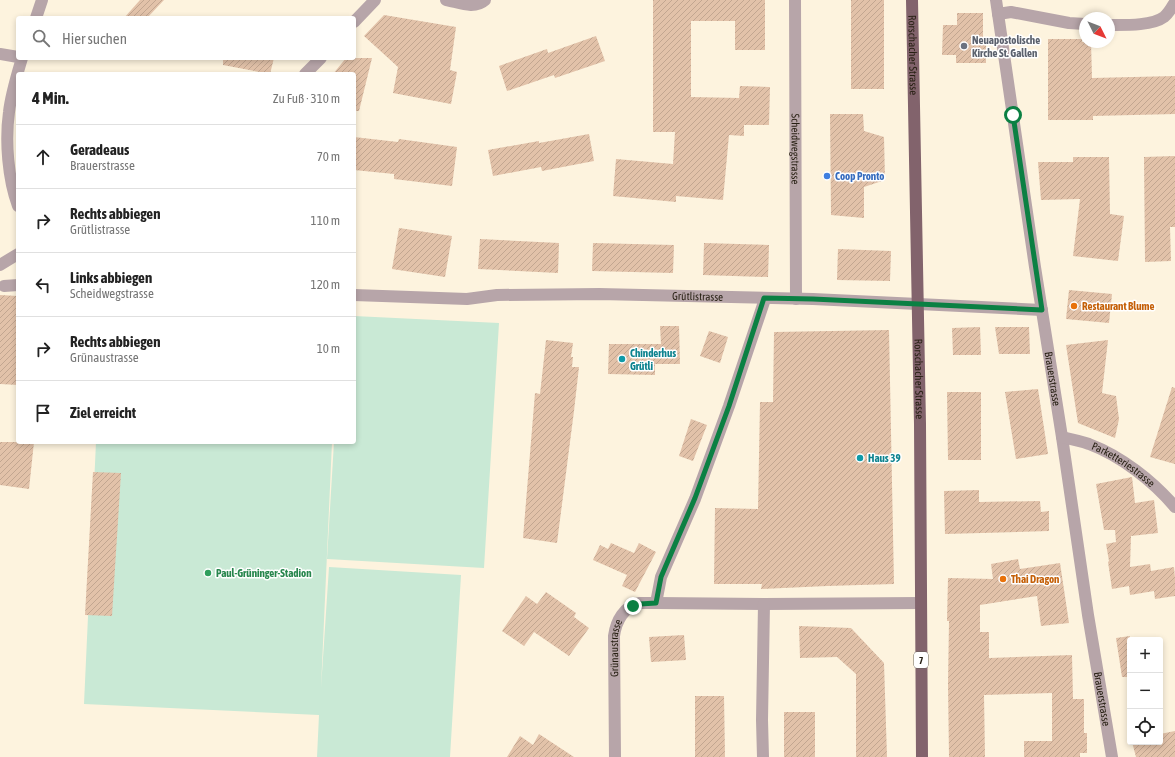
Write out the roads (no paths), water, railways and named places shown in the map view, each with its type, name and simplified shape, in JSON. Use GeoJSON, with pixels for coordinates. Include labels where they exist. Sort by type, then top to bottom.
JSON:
{"type":"FeatureCollection","features":[{"type":"Feature","properties":{"kind":"main road","name":"Rorschacher Strasse"},"geometry":{"type":"LineString","coordinates":[[912,0],[920,448],[922,757]]}},
{"type":"Feature","properties":{"kind":"street"},"geometry":{"type":"LineString","coordinates":[[37,16],[42,0]]}},
{"type":"Feature","properties":{"kind":"street"},"geometry":{"type":"LineString","coordinates":[[356,20],[375,0]]}},
{"type":"Feature","properties":{"kind":"street"},"geometry":{"type":"LineString","coordinates":[[446,0],[473,5],[481,3],[485,0]]}},
{"type":"Feature","properties":{"kind":"street","name":"Scheidwegstrasse"},"geometry":{"type":"LineString","coordinates":[[795,0],[796,299]]}},
{"type":"Feature","properties":{"kind":"street","name":"Brauerstrasse"},"geometry":{"type":"LineString","coordinates":[[996,0],[1088,615],[1112,757]]}},
{"type":"Feature","properties":{"kind":"street"},"geometry":{"type":"LineString","coordinates":[[1115,25],[1138,25],[1164,18],[1175,2]]}},
{"type":"Feature","properties":{"kind":"street"},"geometry":{"type":"LineString","coordinates":[[998,14],[1011,12],[1079,24]]}},
{"type":"Feature","properties":{"kind":"street"},"geometry":{"type":"LineString","coordinates":[[0,54],[16,57]]}},
{"type":"Feature","properties":{"kind":"street"},"geometry":{"type":"LineString","coordinates":[[18,72],[21,60]]}},
{"type":"Feature","properties":{"kind":"street"},"geometry":{"type":"LineString","coordinates":[[307,72],[319,60]]}},
{"type":"Feature","properties":{"kind":"street"},"geometry":{"type":"LineString","coordinates":[[16,80],[9,112],[8,141],[10,170],[16,201]]}},
{"type":"Feature","properties":{"kind":"street"},"geometry":{"type":"LineString","coordinates":[[0,265],[16,255]]}},
{"type":"Feature","properties":{"kind":"street"},"geometry":{"type":"LineString","coordinates":[[4,286],[16,285]]}},
{"type":"Feature","properties":{"kind":"street","name":"Grütlistrasse"},"geometry":{"type":"LineString","coordinates":[[356,295],[467,299],[497,295],[599,294],[917,303],[1042,310]]}},
{"type":"Feature","properties":{"kind":"street"},"geometry":{"type":"LineString","coordinates":[[656,603],[661,577],[695,498],[729,406],[764,298]]}},
{"type":"Feature","properties":{"kind":"street","name":"Parketteriestrasse"},"geometry":{"type":"LineString","coordinates":[[1062,437],[1090,445],[1110,454],[1130,466],[1165,495],[1175,507]]}},
{"type":"Feature","properties":{"kind":"street","name":"Grünaustrasse"},"geometry":{"type":"LineString","coordinates":[[615,757],[614,636],[618,621],[627,609],[640,604],[656,603],[921,603]]}},
{"type":"Feature","properties":{"kind":"street"},"geometry":{"type":"LineString","coordinates":[[763,757],[762,720],[764,604]]}},
{"type":"Feature","properties":{"kind":"place","name":"Neuapostolische Kirche St. Gallen"},"geometry":{"type":"Point","coordinates":[964,46]}},
{"type":"Feature","properties":{"kind":"place","name":"Coop Pronto"},"geometry":{"type":"Point","coordinates":[827,176]}},
{"type":"Feature","properties":{"kind":"place","name":"Restaurant Blume"},"geometry":{"type":"Point","coordinates":[1074,306]}},
{"type":"Feature","properties":{"kind":"place","name":"Chinderhus Grütli"},"geometry":{"type":"Point","coordinates":[622,359]}},
{"type":"Feature","properties":{"kind":"place","name":"Haus 39"},"geometry":{"type":"Point","coordinates":[860,458]}},
{"type":"Feature","properties":{"kind":"place","name":"Paul-Grüninger-Stadion"},"geometry":{"type":"Point","coordinates":[208,573]}},
{"type":"Feature","properties":{"kind":"place","name":"Thai Dragon"},"geometry":{"type":"Point","coordinates":[1003,579]}}]}
